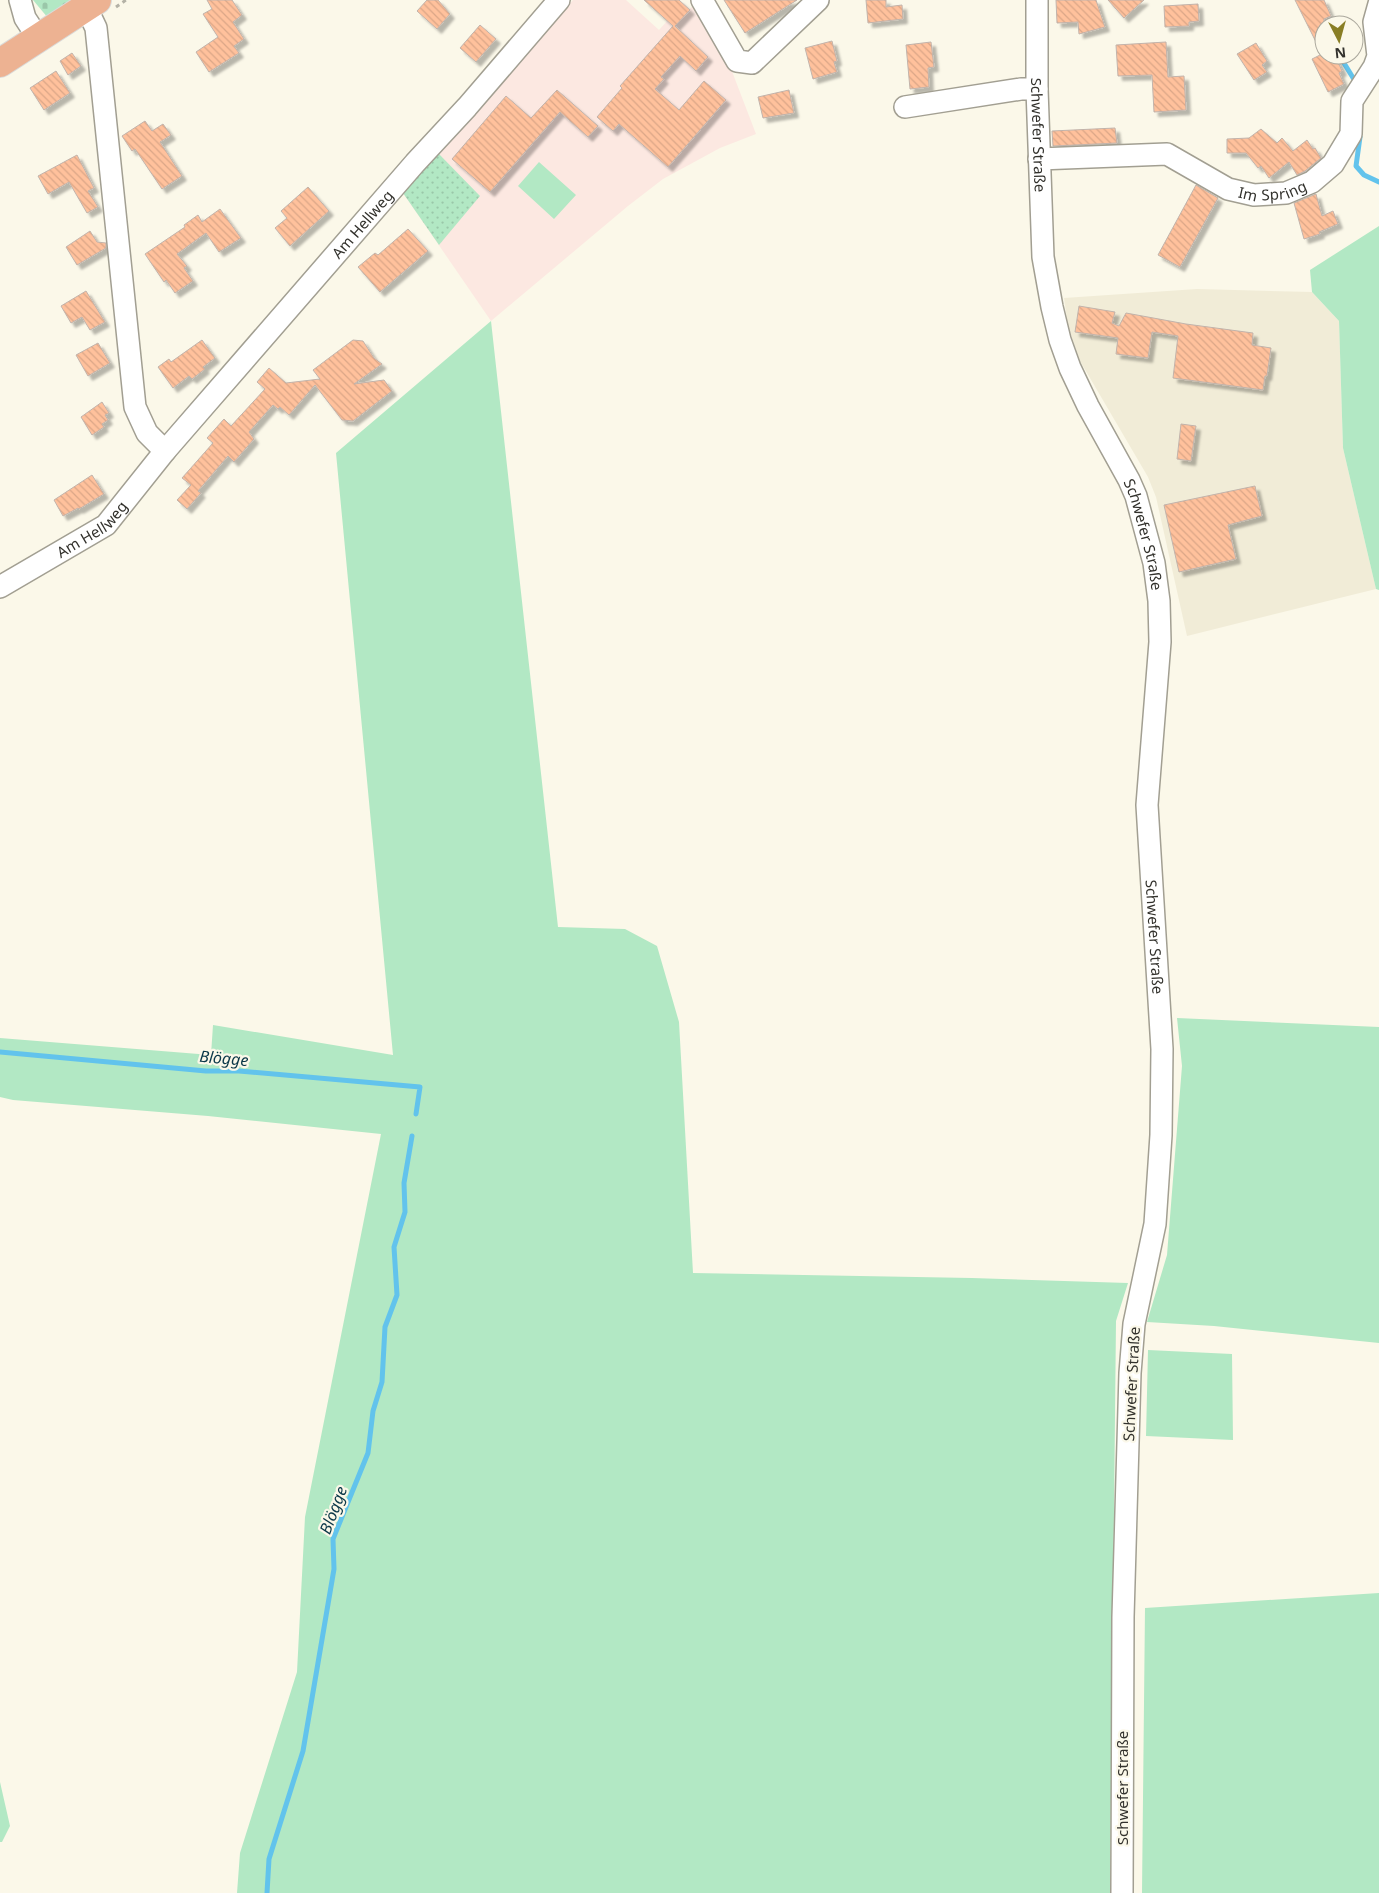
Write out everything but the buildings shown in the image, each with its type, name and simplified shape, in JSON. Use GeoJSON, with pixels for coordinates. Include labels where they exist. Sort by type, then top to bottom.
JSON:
{"type":"FeatureCollection","features":[{"type":"Feature","properties":{"kind":"main road"},"geometry":{"type":"LineString","coordinates":[[0,62],[92,3]]}},
{"type":"Feature","properties":{"kind":"street"},"geometry":{"type":"LineString","coordinates":[[20,0],[25,18],[38,38]]}},
{"type":"Feature","properties":{"kind":"street","name":"Am Hellweg"},"geometry":{"type":"LineString","coordinates":[[0,587],[106,525],[165,451],[415,163],[467,107],[558,0]]}},
{"type":"Feature","properties":{"kind":"street"},"geometry":{"type":"LineString","coordinates":[[702,0],[737,62],[752,63],[818,0]]}},
{"type":"Feature","properties":{"kind":"street","name":"Schwefer Straße"},"geometry":{"type":"LineString","coordinates":[[1037,0],[1037,89],[1043,257],[1052,307],[1060,340],[1070,368],[1136,496],[1154,563],[1159,601],[1160,642],[1147,805],[1162,1049],[1162,1134],[1155,1224],[1134,1324],[1130,1373],[1123,1617],[1122,1893]]}},
{"type":"Feature","properties":{"kind":"street"},"geometry":{"type":"LineString","coordinates":[[92,3],[135,407],[147,433],[165,451]]}},
{"type":"Feature","properties":{"kind":"street","name":"Im Spring"},"geometry":{"type":"LineString","coordinates":[[1039,159],[1167,154],[1228,189],[1254,195],[1286,193],[1312,182],[1333,164],[1351,134],[1352,101],[1374,67],[1378,56],[1374,22],[1379,4]]}},
{"type":"Feature","properties":{"kind":"street"},"geometry":{"type":"LineString","coordinates":[[905,107],[1021,89],[1037,89]]}},
{"type":"Feature","properties":{"kind":"shaded area"},"geometry":{"type":"Polygon","coordinates":[[[573,0],[626,0],[659,30],[668,20],[681,19],[698,0],[715,27],[756,134],[720,148],[663,179],[491,321],[403,193],[573,0]]]}},
{"type":"Feature","properties":{"kind":"shaded area"},"geometry":{"type":"Polygon","coordinates":[[[1197,289],[1312,292],[1339,321],[1343,448],[1376,589],[1187,636],[1156,497],[1148,477],[1080,361],[1068,326],[1064,298],[1197,289]]]}},
{"type":"Feature","properties":{"kind":"green space"},"geometry":{"type":"Polygon","coordinates":[[[33,0],[77,0],[48,18],[33,0]]]}},
{"type":"Feature","properties":{"kind":"green space"},"geometry":{"type":"Polygon","coordinates":[[[438,153],[480,196],[439,245],[403,193],[438,153]]]}},
{"type":"Feature","properties":{"kind":"green space"},"geometry":{"type":"Polygon","coordinates":[[[539,162],[576,195],[554,219],[518,186],[539,162]]]}},
{"type":"Feature","properties":{"kind":"green space"},"geometry":{"type":"Polygon","coordinates":[[[1379,226],[1379,590],[1376,589],[1343,448],[1339,321],[1312,292],[1310,270],[1379,226]]]}},
{"type":"Feature","properties":{"kind":"green space"},"geometry":{"type":"Polygon","coordinates":[[[491,321],[558,927],[625,929],[657,946],[679,1022],[693,1273],[1128,1283],[1116,1321],[1110,1893],[237,1893],[240,1853],[297,1672],[305,1517],[381,1134],[208,1116],[13,1100],[0,1097],[0,1038],[211,1055],[213,1025],[393,1055],[336,453],[491,321]]]}},
{"type":"Feature","properties":{"kind":"green space"},"geometry":{"type":"Polygon","coordinates":[[[1177,1018],[1379,1027],[1379,1343],[1214,1326],[1147,1322],[1167,1255],[1182,1066],[1177,1018]]]}},
{"type":"Feature","properties":{"kind":"green space"},"geometry":{"type":"Polygon","coordinates":[[[1148,1350],[1232,1354],[1233,1440],[1146,1436],[1148,1350]]]}},
{"type":"Feature","properties":{"kind":"green space"},"geometry":{"type":"Polygon","coordinates":[[[1379,1593],[1379,1893],[1142,1893],[1145,1608],[1379,1593]]]}},
{"type":"Feature","properties":{"kind":"green space"},"geometry":{"type":"Polygon","coordinates":[[[0,1782],[10,1826],[2,1842],[0,1842],[0,1782]]]}},
{"type":"Feature","properties":{"kind":"waterway"},"geometry":{"type":"LineString","coordinates":[[1345,65],[1355,81]]}},
{"type":"Feature","properties":{"kind":"waterway"},"geometry":{"type":"LineString","coordinates":[[1360,137],[1356,166],[1364,175],[1379,182]]}},
{"type":"Feature","properties":{"kind":"waterway","name":"Blögge"},"geometry":{"type":"LineString","coordinates":[[0,1052],[206,1071],[239,1071],[420,1087],[416,1114]]}},
{"type":"Feature","properties":{"kind":"waterway","name":"Blögge"},"geometry":{"type":"LineString","coordinates":[[267,1893],[269,1859],[303,1751],[334,1569],[333,1539],[368,1453],[373,1411],[382,1382],[385,1327],[397,1295],[394,1247],[405,1212],[404,1183],[412,1136]]}}]}
